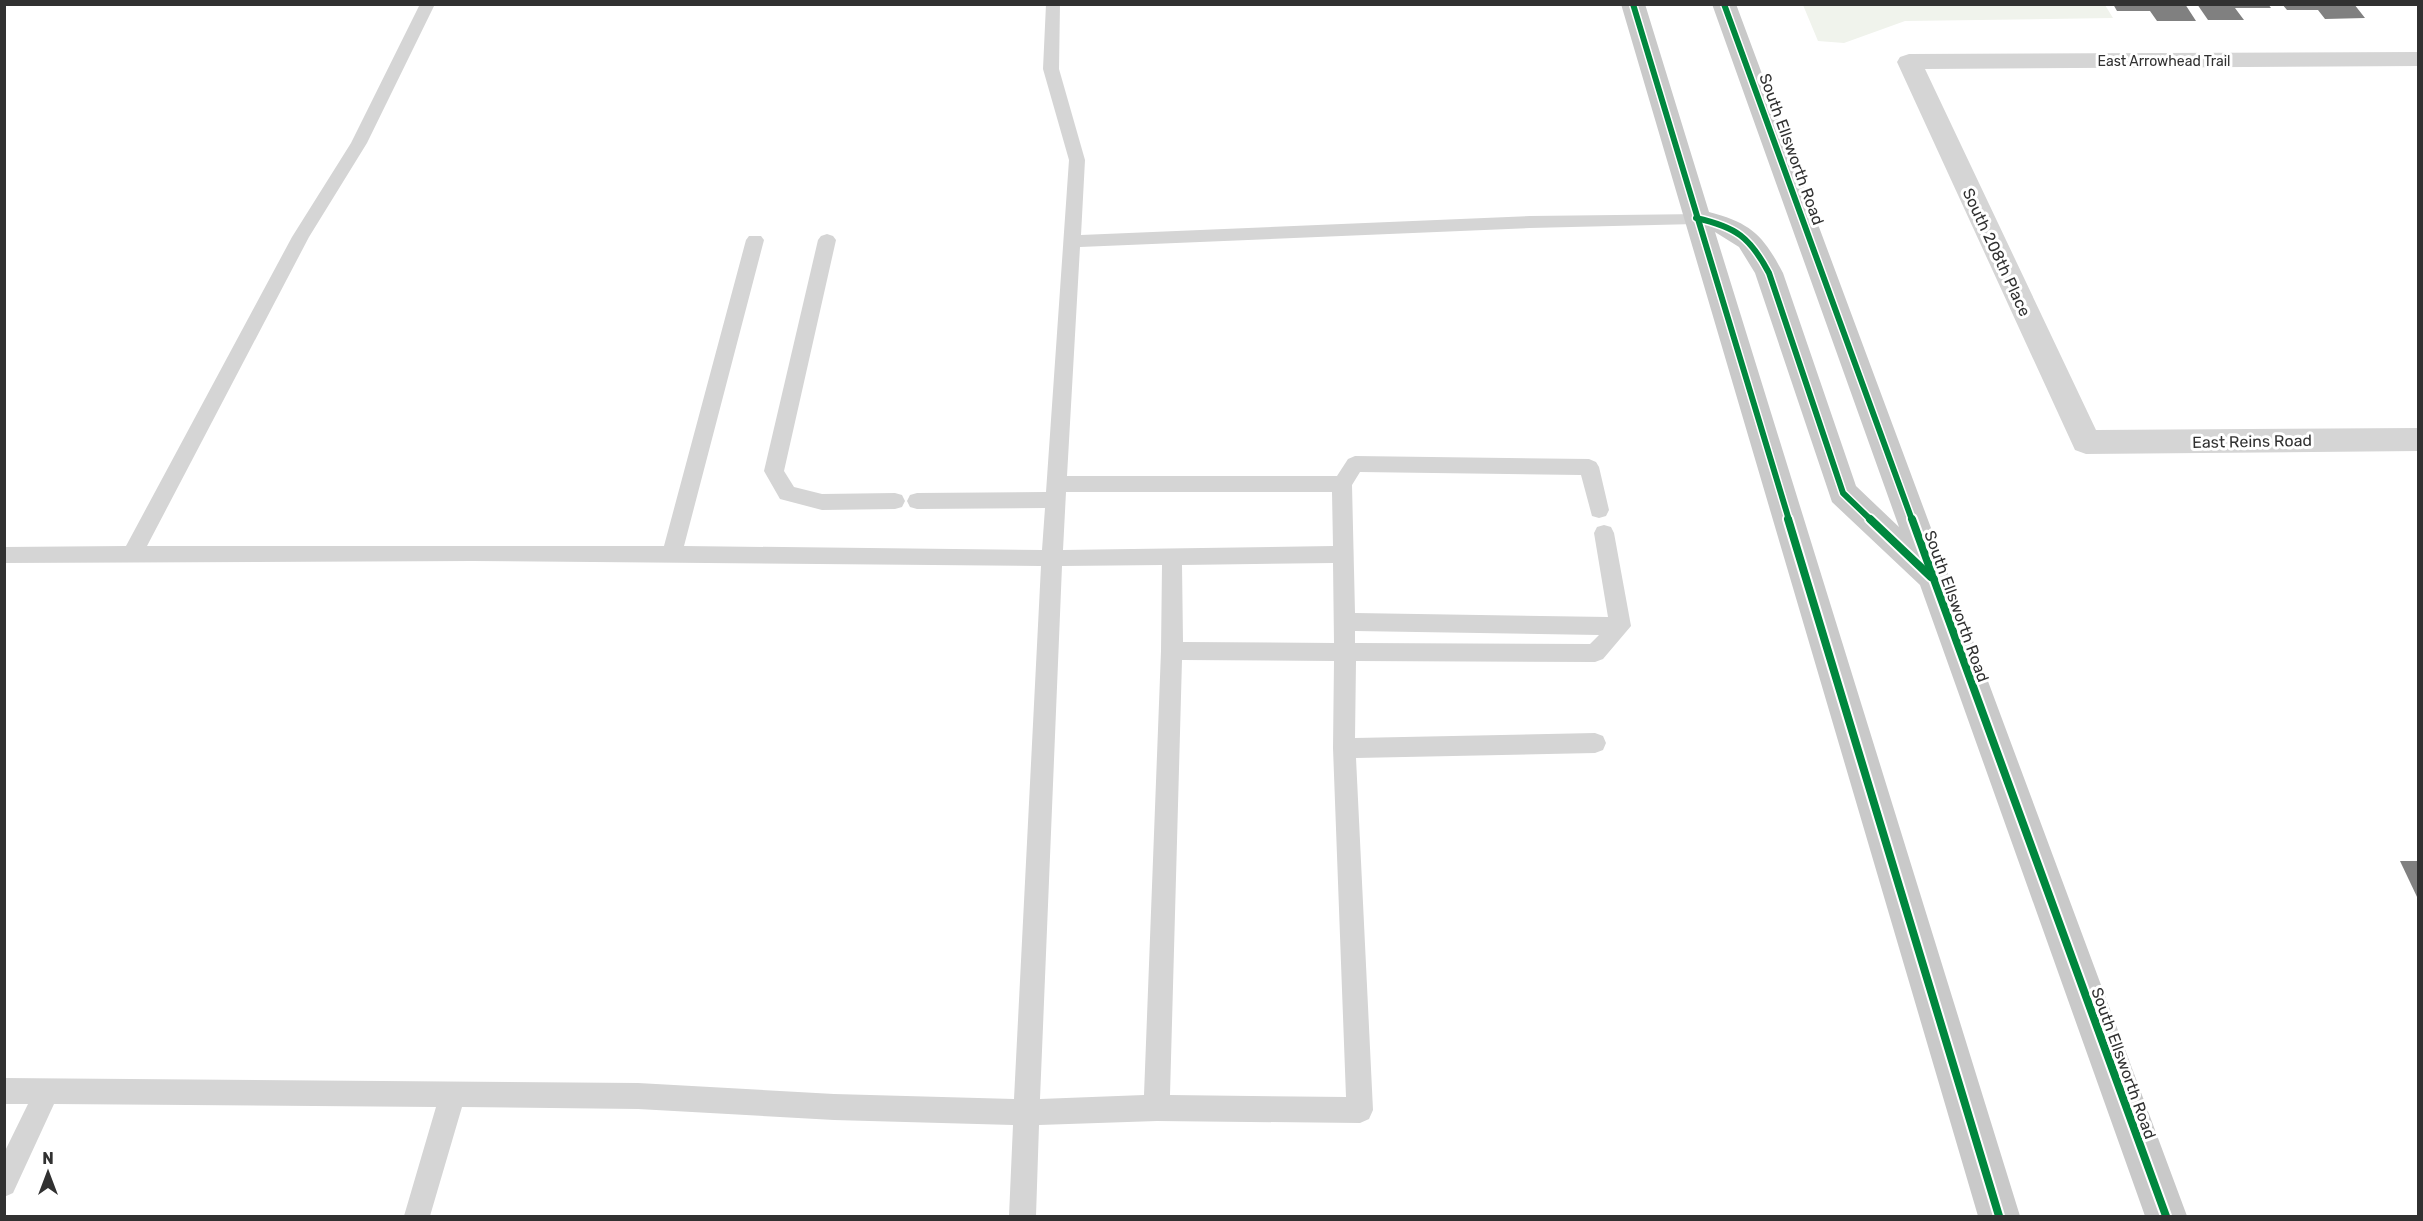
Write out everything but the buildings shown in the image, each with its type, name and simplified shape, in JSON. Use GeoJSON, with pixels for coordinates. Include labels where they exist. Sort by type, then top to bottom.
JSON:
{"type":"FeatureCollection","features":[{"type":"Feature","properties":{"kind":"main road"},"geometry":{"type":"LineString","coordinates":[[1633,4],[1999,1216]]}},
{"type":"Feature","properties":{"kind":"main road","name":"South Ellsworth Road"},"geometry":{"type":"LineString","coordinates":[[1724,4],[2166,1216]]}},
{"type":"Feature","properties":{"kind":"main road"},"geometry":{"type":"LineString","coordinates":[[1696,218],[1726,224],[1743,235],[1758,251],[1768,273],[1843,492],[1933,579]]}},
{"type":"Feature","properties":{"kind":"street","name":"East Arrowhead Trail"},"geometry":{"type":"LineString","coordinates":[[1909,62],[2418,59]]}},
{"type":"Feature","properties":{"kind":"street","name":"South 208th Place"},"geometry":{"type":"LineString","coordinates":[[1909,62],[2086,442]]}},
{"type":"Feature","properties":{"kind":"street","name":"East Reins Road"},"geometry":{"type":"LineString","coordinates":[[2086,442],[2418,440]]}},
{"type":"Feature","properties":{"kind":"lane"},"geometry":{"type":"LineString","coordinates":[[132,555],[301,237],[359,143],[428,4]]}},
{"type":"Feature","properties":{"kind":"lane"},"geometry":{"type":"LineString","coordinates":[[1022,1216],[1052,558],[1077,160],[1051,69],[1053,4]]}},
{"type":"Feature","properties":{"kind":"lane"},"geometry":{"type":"LineString","coordinates":[[1072,241],[1530,222],[1696,218]]}},
{"type":"Feature","properties":{"kind":"lane"},"geometry":{"type":"LineString","coordinates":[[672,555],[755,240]]}},
{"type":"Feature","properties":{"kind":"lane"},"geometry":{"type":"LineString","coordinates":[[827,240],[774,471],[787,492],[822,502],[895,501]]}},
{"type":"Feature","properties":{"kind":"lane"},"geometry":{"type":"LineString","coordinates":[[4,1091],[638,1096],[834,1107],[1028,1112],[1156,1108],[1360,1110],[1344,748],[1345,622],[1342,484],[1355,464],[1589,466],[1599,510]]}},
{"type":"Feature","properties":{"kind":"lane"},"geometry":{"type":"LineString","coordinates":[[917,501],[1056,492],[1342,484]]}},
{"type":"Feature","properties":{"kind":"lane"},"geometry":{"type":"LineString","coordinates":[[1604,533],[1620,626]]}},
{"type":"Feature","properties":{"kind":"lane"},"geometry":{"type":"LineString","coordinates":[[4,555],[472,553],[1052,558],[1343,554]]}},
{"type":"Feature","properties":{"kind":"lane"},"geometry":{"type":"LineString","coordinates":[[1156,1108],[1172,651],[1172,557]]}},
{"type":"Feature","properties":{"kind":"lane"},"geometry":{"type":"LineString","coordinates":[[1345,622],[1620,626]]}},
{"type":"Feature","properties":{"kind":"lane"},"geometry":{"type":"LineString","coordinates":[[1503,624],[1506,653]]}},
{"type":"Feature","properties":{"kind":"lane"},"geometry":{"type":"LineString","coordinates":[[1172,651],[1594,653],[1620,626]]}},
{"type":"Feature","properties":{"kind":"lane"},"geometry":{"type":"LineString","coordinates":[[1344,748],[1595,743]]}},
{"type":"Feature","properties":{"kind":"lane"},"geometry":{"type":"LineString","coordinates":[[4,1184],[47,1091]]}},
{"type":"Feature","properties":{"kind":"lane"},"geometry":{"type":"LineString","coordinates":[[417,1216],[453,1094]]}},
{"type":"Feature","properties":{"kind":"shaded area"},"geometry":{"type":"Polygon","coordinates":[[[1803,5],[2105,5],[2113,18],[1905,21],[1844,43],[1818,41],[1803,5]]]}},
{"type":"Feature","properties":{"kind":"cycle path"},"geometry":{"type":"LineString","coordinates":[[1633,4],[1999,1216]]}},
{"type":"Feature","properties":{"kind":"cycle path"},"geometry":{"type":"LineString","coordinates":[[1724,4],[2166,1216]]}},
{"type":"Feature","properties":{"kind":"cycle path"},"geometry":{"type":"LineString","coordinates":[[1696,218],[1722,224],[1732,229],[1741,234],[1755,249],[1769,273],[1843,493],[1931,577]]}}]}
